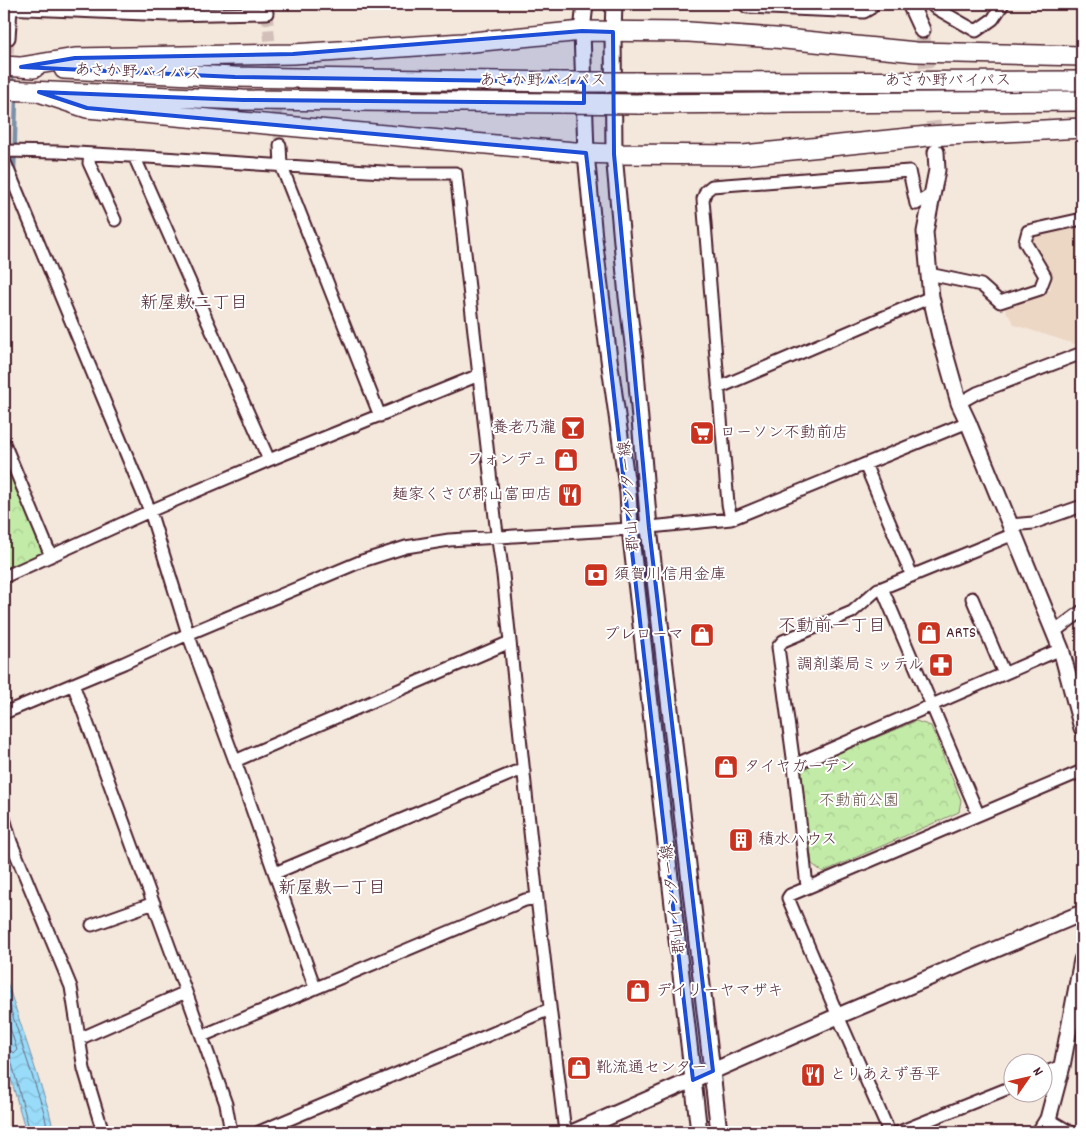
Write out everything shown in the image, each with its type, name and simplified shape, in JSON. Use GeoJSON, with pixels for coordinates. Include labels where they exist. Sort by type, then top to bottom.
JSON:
{"type":"FeatureCollection","features":[{"type":"Feature","properties":{"kind":"highway"},"geometry":{"type":"LineString","coordinates":[[12,66],[75,58],[294,54],[463,43],[582,31],[689,32],[775,38],[916,52],[1082,56]]}},
{"type":"Feature","properties":{"kind":"highway","name":"あさか野バイパス"},"geometry":{"type":"LineString","coordinates":[[12,66],[235,77],[560,82],[1082,81]]}},
{"type":"Feature","properties":{"kind":"highway","name":"あさか野バイパス"},"geometry":{"type":"LineString","coordinates":[[4,90],[243,100],[638,104],[1082,101]]}},
{"type":"Feature","properties":{"kind":"highway"},"geometry":{"type":"LineString","coordinates":[[39,92],[87,108],[614,154],[742,156],[928,136],[1082,128]]}},
{"type":"Feature","properties":{"kind":"street"},"geometry":{"type":"LineString","coordinates":[[160,4],[168,15]]}},
{"type":"Feature","properties":{"kind":"street"},"geometry":{"type":"LineString","coordinates":[[9,38],[7,7],[168,15],[266,13],[264,4]]}},
{"type":"Feature","properties":{"kind":"street"},"geometry":{"type":"LineString","coordinates":[[585,4],[582,31],[586,153],[594,238],[608,359],[628,493],[630,529],[700,1132]]}},
{"type":"Feature","properties":{"kind":"street","name":"郡山インター線"},"geometry":{"type":"LineString","coordinates":[[614,4],[612,32],[614,154],[627,297],[635,359],[649,528],[719,1132]]}},
{"type":"Feature","properties":{"kind":"street"},"geometry":{"type":"LineString","coordinates":[[744,4],[747,7],[864,12],[871,8],[873,4]]}},
{"type":"Feature","properties":{"kind":"street"},"geometry":{"type":"LineString","coordinates":[[910,4],[922,30]]}},
{"type":"Feature","properties":{"kind":"street"},"geometry":{"type":"LineString","coordinates":[[932,4],[934,7],[976,31],[994,19],[1003,4]]}},
{"type":"Feature","properties":{"kind":"street"},"geometry":{"type":"LineString","coordinates":[[280,145],[281,164],[380,416]]}},
{"type":"Feature","properties":{"kind":"street"},"geometry":{"type":"LineString","coordinates":[[4,152],[134,156],[399,173],[456,173],[565,1132]]}},
{"type":"Feature","properties":{"kind":"street"},"geometry":{"type":"LineString","coordinates":[[936,152],[938,170],[925,232],[931,297],[940,336],[959,403],[1054,632],[1082,728]]}},
{"type":"Feature","properties":{"kind":"street"},"geometry":{"type":"LineString","coordinates":[[90,154],[89,163],[115,220]]}},
{"type":"Feature","properties":{"kind":"street"},"geometry":{"type":"LineString","coordinates":[[134,156],[269,460]]}},
{"type":"Feature","properties":{"kind":"street"},"geometry":{"type":"LineString","coordinates":[[4,160],[150,511],[188,634],[315,988]]}},
{"type":"Feature","properties":{"kind":"street"},"geometry":{"type":"LineString","coordinates":[[731,519],[728,504],[703,200],[706,190],[712,186],[909,171],[916,204],[932,194]]}},
{"type":"Feature","properties":{"kind":"street"},"geometry":{"type":"LineString","coordinates":[[929,274],[981,285],[1000,302],[1040,289],[1045,276],[1025,242],[1028,231],[1082,219]]}},
{"type":"Feature","properties":{"kind":"street"},"geometry":{"type":"LineString","coordinates":[[718,388],[931,297]]}},
{"type":"Feature","properties":{"kind":"street"},"geometry":{"type":"LineString","coordinates":[[959,403],[977,393],[1082,353]]}},
{"type":"Feature","properties":{"kind":"street"},"geometry":{"type":"LineString","coordinates":[[4,577],[269,460],[479,375]]}},
{"type":"Feature","properties":{"kind":"street"},"geometry":{"type":"LineString","coordinates":[[4,713],[362,561],[406,547],[449,540],[649,528],[731,519],[968,422]]}},
{"type":"Feature","properties":{"kind":"street"},"geometry":{"type":"LineString","coordinates":[[4,443],[51,556]]}},
{"type":"Feature","properties":{"kind":"street"},"geometry":{"type":"LineString","coordinates":[[865,464],[912,576]]}},
{"type":"Feature","properties":{"kind":"street"},"geometry":{"type":"LineString","coordinates":[[4,475],[15,470]]}},
{"type":"Feature","properties":{"kind":"street"},"geometry":{"type":"LineString","coordinates":[[807,886],[794,765],[778,647],[783,641],[852,612],[878,589],[912,576],[1012,530],[1082,506]]}},
{"type":"Feature","properties":{"kind":"street"},"geometry":{"type":"LineString","coordinates":[[882,588],[978,814]]}},
{"type":"Feature","properties":{"kind":"street"},"geometry":{"type":"LineString","coordinates":[[972,598],[1004,674]]}},
{"type":"Feature","properties":{"kind":"street"},"geometry":{"type":"LineString","coordinates":[[1054,632],[1082,611]]}},
{"type":"Feature","properties":{"kind":"street"},"geometry":{"type":"LineString","coordinates":[[235,761],[510,642]]}},
{"type":"Feature","properties":{"kind":"street"},"geometry":{"type":"LineString","coordinates":[[794,765],[1060,649]]}},
{"type":"Feature","properties":{"kind":"street"},"geometry":{"type":"LineString","coordinates":[[73,684],[226,1104],[231,1132]]}},
{"type":"Feature","properties":{"kind":"street"},"geometry":{"type":"LineString","coordinates":[[275,873],[515,772],[524,771]]}},
{"type":"Feature","properties":{"kind":"street"},"geometry":{"type":"LineString","coordinates":[[889,1132],[788,898],[807,886],[1082,771]]}},
{"type":"Feature","properties":{"kind":"street"},"geometry":{"type":"LineString","coordinates":[[4,818],[11,842],[70,987],[84,1069],[103,1132]]}},
{"type":"Feature","properties":{"kind":"street"},"geometry":{"type":"LineString","coordinates":[[202,1036],[525,900],[537,898]]}},
{"type":"Feature","properties":{"kind":"street"},"geometry":{"type":"LineString","coordinates":[[92,925],[154,903]]}},
{"type":"Feature","properties":{"kind":"street"},"geometry":{"type":"LineString","coordinates":[[574,1132],[838,1016],[1082,913]]}},
{"type":"Feature","properties":{"kind":"street"},"geometry":{"type":"LineString","coordinates":[[1040,1132],[1048,1119],[1062,1066],[1082,960]]}},
{"type":"Feature","properties":{"kind":"street"},"geometry":{"type":"LineString","coordinates":[[79,1039],[186,992]]}},
{"type":"Feature","properties":{"kind":"street"},"geometry":{"type":"LineString","coordinates":[[259,1132],[550,1009]]}},
{"type":"Feature","properties":{"kind":"street"},"geometry":{"type":"LineString","coordinates":[[1054,1069],[1062,1066]]}},
{"type":"Feature","properties":{"kind":"street"},"geometry":{"type":"LineString","coordinates":[[899,1132],[1004,1090]]}},
{"type":"Feature","properties":{"kind":"street"},"geometry":{"type":"LineString","coordinates":[[1048,1119],[1070,1132]]}},
{"type":"Feature","properties":{"kind":"highlighted area"},"geometry":{"type":"Polygon","coordinates":[[[582,31],[613,32],[614,154],[649,528],[713,1071],[693,1080],[586,153],[87,108],[39,92],[243,100],[584,103],[584,82],[235,77],[21,67],[75,58],[293,54],[582,31]]]}},
{"type":"Feature","properties":{"kind":"shaded area"},"geometry":{"type":"Polygon","coordinates":[[[1082,223],[1082,341],[1075,344],[1015,325],[1004,308],[1050,290],[1052,282],[1030,240],[1033,236],[1082,223]]]}},
{"type":"Feature","properties":{"kind":"green space"},"geometry":{"type":"Polygon","coordinates":[[[13,475],[46,554],[4,573],[4,479],[13,475]]]}},
{"type":"Feature","properties":{"kind":"green space","name":"不動前公園"},"geometry":{"type":"Polygon","coordinates":[[[916,721],[931,726],[961,800],[959,812],[823,872],[812,864],[800,775],[803,768],[916,721]]]}},
{"type":"Feature","properties":{"kind":"water"},"geometry":{"type":"Polygon","coordinates":[[[4,973],[49,1111],[54,1132],[26,1132],[4,1054],[4,973]]]}},
{"type":"Feature","properties":{"kind":"waterway"},"geometry":{"type":"LineString","coordinates":[[7,71],[16,86]]}},
{"type":"Feature","properties":{"kind":"waterway"},"geometry":{"type":"LineString","coordinates":[[14,173],[16,96]]}},
{"type":"Feature","properties":{"kind":"tunnel"},"geometry":{"type":"LineString","coordinates":[[267,13],[280,145]]}},
{"type":"Feature","properties":{"kind":"tunnel"},"geometry":{"type":"LineString","coordinates":[[922,30],[936,146]]}},
{"type":"Feature","properties":{"kind":"tunnel"},"geometry":{"type":"LineString","coordinates":[[4,119],[9,38]]}},
{"type":"Feature","properties":{"kind":"place","name":"養老乃瀧"},"geometry":{"type":"Point","coordinates":[573,428]}},
{"type":"Feature","properties":{"kind":"place","name":"ローソン不動前店"},"geometry":{"type":"Point","coordinates":[702,433]}},
{"type":"Feature","properties":{"kind":"place","name":"フォンデュ"},"geometry":{"type":"Point","coordinates":[566,460]}},
{"type":"Feature","properties":{"kind":"place","name":"麺家くさび郡山富田店"},"geometry":{"type":"Point","coordinates":[570,495]}},
{"type":"Feature","properties":{"kind":"place","name":"須賀川信用金庫"},"geometry":{"type":"Point","coordinates":[596,575]}},
{"type":"Feature","properties":{"kind":"place","name":"ARTS"},"geometry":{"type":"Point","coordinates":[929,633]}},
{"type":"Feature","properties":{"kind":"place","name":"プレローマ"},"geometry":{"type":"Point","coordinates":[702,635]}},
{"type":"Feature","properties":{"kind":"place","name":"調剤薬局ミッテル"},"geometry":{"type":"Point","coordinates":[941,665]}},
{"type":"Feature","properties":{"kind":"place","name":"タイヤガーデン"},"geometry":{"type":"Point","coordinates":[726,767]}},
{"type":"Feature","properties":{"kind":"place","name":"積水ハウス"},"geometry":{"type":"Point","coordinates":[741,840]}},
{"type":"Feature","properties":{"kind":"place","name":"デイリーヤマザキ"},"geometry":{"type":"Point","coordinates":[638,991]}},
{"type":"Feature","properties":{"kind":"place","name":"靴流通センター"},"geometry":{"type":"Point","coordinates":[579,1068]}},
{"type":"Feature","properties":{"kind":"place","name":"とりあえず吾平"},"geometry":{"type":"Point","coordinates":[813,1075]}},
{"type":"Feature","properties":{"kind":"district","name":"新屋敷二丁目"},"geometry":{"type":"Point","coordinates":[194,304]}},
{"type":"Feature","properties":{"kind":"district","name":"不動前一丁目"},"geometry":{"type":"Point","coordinates":[832,627]}},
{"type":"Feature","properties":{"kind":"district","name":"新屋敷一丁目"},"geometry":{"type":"Point","coordinates":[332,889]}}]}
